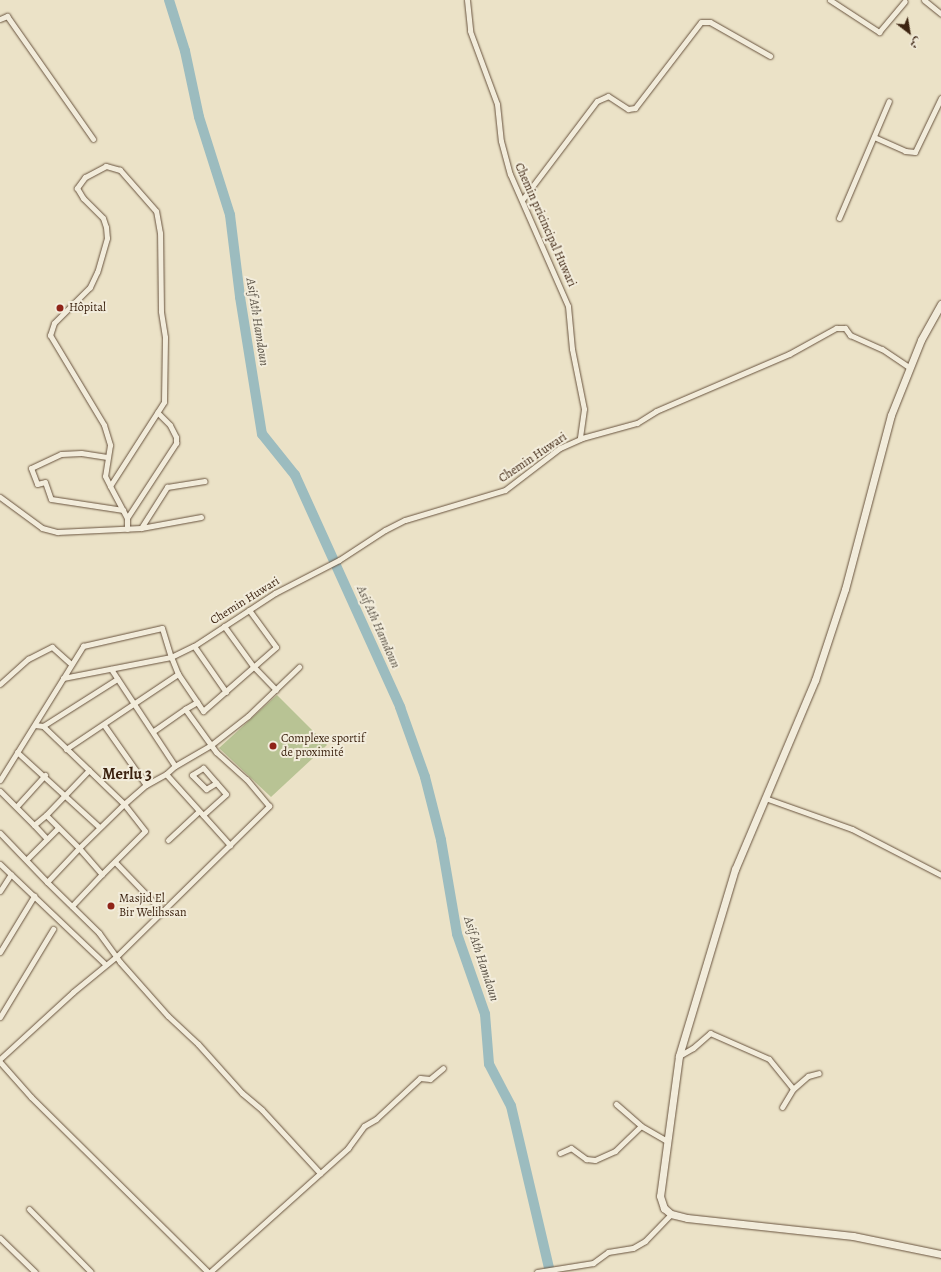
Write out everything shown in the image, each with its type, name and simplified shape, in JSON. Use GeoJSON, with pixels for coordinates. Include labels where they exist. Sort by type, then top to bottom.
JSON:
{"type":"FeatureCollection","features":[{"type":"Feature","properties":{"kind":"street","name":"Chemin pricincipal Huwari"},"geometry":{"type":"LineString","coordinates":[[466,0],[470,31],[498,104],[505,158],[568,306],[572,349],[584,409],[580,439]]}},
{"type":"Feature","properties":{"kind":"street"},"geometry":{"type":"LineString","coordinates":[[830,0],[879,32],[906,0]]}},
{"type":"Feature","properties":{"kind":"street"},"geometry":{"type":"LineString","coordinates":[[897,0],[906,0]]}},
{"type":"Feature","properties":{"kind":"street"},"geometry":{"type":"LineString","coordinates":[[924,0],[941,14]]}},
{"type":"Feature","properties":{"kind":"street"},"geometry":{"type":"LineString","coordinates":[[0,19],[7,16],[93,139]]}},
{"type":"Feature","properties":{"kind":"street"},"geometry":{"type":"LineString","coordinates":[[522,200],[597,101],[608,96],[628,109],[635,108],[701,22],[710,22],[770,56]]}},
{"type":"Feature","properties":{"kind":"street"},"geometry":{"type":"LineString","coordinates":[[874,137],[905,151],[915,152],[941,98]]}},
{"type":"Feature","properties":{"kind":"street"},"geometry":{"type":"LineString","coordinates":[[839,218],[889,101]]}},
{"type":"Feature","properties":{"kind":"street"},"geometry":{"type":"LineString","coordinates":[[110,486],[164,402],[164,380],[159,222],[150,201],[120,170],[106,166],[85,177],[77,188],[83,198],[103,218],[106,227],[107,238],[97,272],[90,287],[54,323],[50,335],[104,425],[110,445],[105,476],[110,486],[127,518],[127,529]]}},
{"type":"Feature","properties":{"kind":"street"},"geometry":{"type":"LineString","coordinates":[[941,304],[909,367],[891,415],[835,624],[807,704],[735,869],[679,1056],[660,1196],[664,1208],[671,1214],[687,1218],[853,1236],[941,1254]]}},
{"type":"Feature","properties":{"kind":"street","name":"Chemin Huwari"},"geometry":{"type":"LineString","coordinates":[[63,678],[171,657],[194,646],[249,610],[406,520],[505,490],[560,448],[580,439],[637,423],[656,411],[794,351],[836,328],[844,328],[850,335],[882,349],[909,367]]}},
{"type":"Feature","properties":{"kind":"street"},"geometry":{"type":"LineString","coordinates":[[127,518],[176,443],[176,438],[170,426],[157,412]]}},
{"type":"Feature","properties":{"kind":"street"},"geometry":{"type":"LineString","coordinates":[[107,457],[81,453],[61,454],[31,468],[37,484],[45,482],[51,499],[123,510]]}},
{"type":"Feature","properties":{"kind":"street"},"geometry":{"type":"LineString","coordinates":[[141,528],[167,487],[205,481]]}},
{"type":"Feature","properties":{"kind":"street"},"geometry":{"type":"LineString","coordinates":[[0,497],[18,512],[48,530],[141,528],[201,517]]}},
{"type":"Feature","properties":{"kind":"street"},"geometry":{"type":"LineString","coordinates":[[0,780],[82,646],[162,628],[178,674],[203,711],[276,647],[249,610]]}},
{"type":"Feature","properties":{"kind":"street"},"geometry":{"type":"LineString","coordinates":[[224,626],[253,666],[276,690]]}},
{"type":"Feature","properties":{"kind":"street"},"geometry":{"type":"LineString","coordinates":[[194,646],[226,692]]}},
{"type":"Feature","properties":{"kind":"street"},"geometry":{"type":"LineString","coordinates":[[0,684],[28,659],[52,648],[71,664]]}},
{"type":"Feature","properties":{"kind":"street"},"geometry":{"type":"LineString","coordinates":[[47,882],[100,827],[146,784],[166,774],[175,766],[211,744],[276,690],[299,667]]}},
{"type":"Feature","properties":{"kind":"street"},"geometry":{"type":"LineString","coordinates":[[111,669],[175,766]]}},
{"type":"Feature","properties":{"kind":"street"},"geometry":{"type":"LineString","coordinates":[[66,749],[104,725],[178,674]]}},
{"type":"Feature","properties":{"kind":"street"},"geometry":{"type":"LineString","coordinates":[[43,726],[117,679]]}},
{"type":"Feature","properties":{"kind":"street"},"geometry":{"type":"LineString","coordinates":[[152,731],[197,702]]}},
{"type":"Feature","properties":{"kind":"street"},"geometry":{"type":"LineString","coordinates":[[0,1058],[105,964],[117,956],[269,806],[211,744],[185,709]]}},
{"type":"Feature","properties":{"kind":"street"},"geometry":{"type":"LineString","coordinates":[[35,725],[43,726],[89,770],[124,804],[145,831],[72,906]]}},
{"type":"Feature","properties":{"kind":"street"},"geometry":{"type":"LineString","coordinates":[[104,725],[146,784]]}},
{"type":"Feature","properties":{"kind":"street"},"geometry":{"type":"LineString","coordinates":[[17,752],[45,775],[100,827]]}},
{"type":"Feature","properties":{"kind":"street"},"geometry":{"type":"LineString","coordinates":[[168,840],[226,794],[203,768],[192,775],[206,789],[216,783]]}},
{"type":"Feature","properties":{"kind":"street"},"geometry":{"type":"LineString","coordinates":[[34,825],[66,795],[89,770]]}},
{"type":"Feature","properties":{"kind":"street"},"geometry":{"type":"LineString","coordinates":[[166,774],[230,845]]}},
{"type":"Feature","properties":{"kind":"street"},"geometry":{"type":"LineString","coordinates":[[17,806],[45,775]]}},
{"type":"Feature","properties":{"kind":"street"},"geometry":{"type":"LineString","coordinates":[[0,791],[17,806],[47,839]]}},
{"type":"Feature","properties":{"kind":"street"},"geometry":{"type":"LineString","coordinates":[[765,798],[852,829],[941,875]]}},
{"type":"Feature","properties":{"kind":"street"},"geometry":{"type":"LineString","coordinates":[[46,815],[79,848],[102,874]]}},
{"type":"Feature","properties":{"kind":"street"},"geometry":{"type":"LineString","coordinates":[[27,859],[58,828]]}},
{"type":"Feature","properties":{"kind":"street"},"geometry":{"type":"LineString","coordinates":[[0,833],[99,933],[168,1016],[198,1044],[242,1093],[267,1115],[320,1173]]}},
{"type":"Feature","properties":{"kind":"street"},"geometry":{"type":"LineString","coordinates":[[115,862],[162,912]]}},
{"type":"Feature","properties":{"kind":"street"},"geometry":{"type":"LineString","coordinates":[[0,864],[105,964]]}},
{"type":"Feature","properties":{"kind":"street"},"geometry":{"type":"LineString","coordinates":[[0,891],[11,874]]}},
{"type":"Feature","properties":{"kind":"street"},"geometry":{"type":"LineString","coordinates":[[0,952],[34,896]]}},
{"type":"Feature","properties":{"kind":"street"},"geometry":{"type":"LineString","coordinates":[[0,1017],[53,930]]}},
{"type":"Feature","properties":{"kind":"street"},"geometry":{"type":"LineString","coordinates":[[679,1056],[694,1048],[710,1033],[714,1034],[769,1059],[793,1088]]}},
{"type":"Feature","properties":{"kind":"street"},"geometry":{"type":"LineString","coordinates":[[0,1062],[36,1102],[209,1272],[348,1148],[364,1126],[376,1119],[420,1078],[430,1079],[443,1068]]}},
{"type":"Feature","properties":{"kind":"street"},"geometry":{"type":"LineString","coordinates":[[782,1107],[793,1088],[808,1076],[819,1073]]}},
{"type":"Feature","properties":{"kind":"street"},"geometry":{"type":"LineString","coordinates":[[616,1104],[641,1126],[667,1141]]}},
{"type":"Feature","properties":{"kind":"street"},"geometry":{"type":"LineString","coordinates":[[560,1154],[571,1148],[586,1159],[595,1160],[615,1151],[641,1126]]}},
{"type":"Feature","properties":{"kind":"street"},"geometry":{"type":"LineString","coordinates":[[29,1208],[91,1272]]}},
{"type":"Feature","properties":{"kind":"street"},"geometry":{"type":"LineString","coordinates":[[538,1272],[593,1263],[608,1252],[633,1248],[645,1241],[671,1214]]}},
{"type":"Feature","properties":{"kind":"street"},"geometry":{"type":"LineString","coordinates":[[0,1238],[35,1272]]}},
{"type":"Feature","properties":{"kind":"green space","name":"Complexe sportif de proximité"},"geometry":{"type":"Polygon","coordinates":[[[277,695],[327,745],[271,797],[219,748],[277,695]]]}},
{"type":"Feature","properties":{"kind":"waterway","name":"Asif Ath Hamdoun"},"geometry":{"type":"LineString","coordinates":[[169,0],[185,51],[199,117],[230,215],[240,297],[262,434],[295,475],[400,707],[425,777],[441,840],[457,934],[485,1014],[489,1064],[511,1106],[550,1272]]}},
{"type":"Feature","properties":{"kind":"place","name":"Hôpital"},"geometry":{"type":"Point","coordinates":[60,308]}},
{"type":"Feature","properties":{"kind":"place","name":"Complexe sportif de proximité"},"geometry":{"type":"Point","coordinates":[273,746]}},
{"type":"Feature","properties":{"kind":"place","name":"Masjid El Bir Welihssan"},"geometry":{"type":"Point","coordinates":[111,906]}},
{"type":"Feature","properties":{"kind":"district","name":"Merlu 3"},"geometry":{"type":"Point","coordinates":[127,774]}}]}
